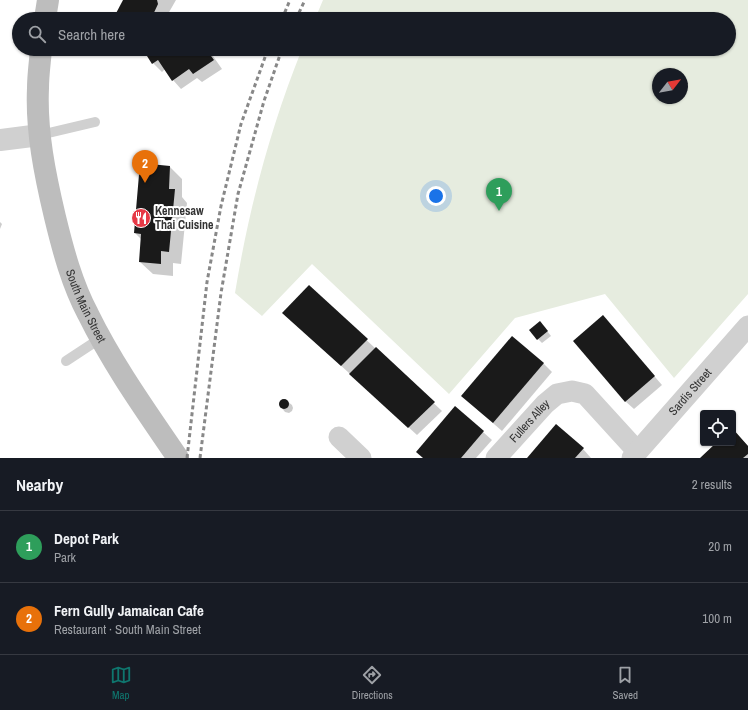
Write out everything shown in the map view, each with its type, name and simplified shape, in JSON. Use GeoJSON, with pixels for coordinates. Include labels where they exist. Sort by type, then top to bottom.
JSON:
{"type":"FeatureCollection","features":[{"type":"Feature","properties":{"kind":"main road"},"geometry":{"type":"LineString","coordinates":[[46,12],[48,0]]}},
{"type":"Feature","properties":{"kind":"main road","name":"South Main Street"},"geometry":{"type":"LineString","coordinates":[[40,56],[38,89],[40,135],[48,187],[72,278],[87,313],[110,356],[178,458]]}},
{"type":"Feature","properties":{"kind":"street"},"geometry":{"type":"LineString","coordinates":[[0,140],[40,135]]}},
{"type":"Feature","properties":{"kind":"street","name":"Sardis Street"},"geometry":{"type":"LineString","coordinates":[[634,455],[748,326]]}},
{"type":"Feature","properties":{"kind":"street","name":"Fullers Alley"},"geometry":{"type":"LineString","coordinates":[[496,458],[545,404],[557,394],[572,391],[585,394],[634,455]]}},
{"type":"Feature","properties":{"kind":"street"},"geometry":{"type":"LineString","coordinates":[[339,437],[361,458]]}},
{"type":"Feature","properties":{"kind":"lane"},"geometry":{"type":"LineString","coordinates":[[40,135],[96,122]]}},
{"type":"Feature","properties":{"kind":"lane"},"geometry":{"type":"LineString","coordinates":[[66,361],[101,338]]}},
{"type":"Feature","properties":{"kind":"shaded area"},"geometry":{"type":"Polygon","coordinates":[[[323,0],[748,0],[748,294],[674,378],[605,294],[515,318],[449,394],[312,264],[262,316],[235,293],[254,200],[270,139],[299,56],[736,56],[736,12],[318,12],[323,0]]]}},
{"type":"Feature","properties":{"kind":"building"},"geometry":{"type":"Polygon","coordinates":[[[123,0],[157,0],[158,4],[154,12],[117,12],[123,0]]]}},
{"type":"Feature","properties":{"kind":"building"},"geometry":{"type":"Polygon","coordinates":[[[147,56],[211,56],[214,60],[193,74],[189,69],[172,81],[158,60],[152,64],[147,56]]]}},
{"type":"Feature","properties":{"kind":"building"},"geometry":{"type":"Polygon","coordinates":[[[140,163],[170,166],[169,189],[175,189],[169,252],[161,251],[161,264],[139,262],[141,234],[134,233],[140,163]]]}},
{"type":"Feature","properties":{"kind":"building"},"geometry":{"type":"Polygon","coordinates":[[[309,285],[368,339],[341,366],[282,313],[309,285]]]}},
{"type":"Feature","properties":{"kind":"building"},"geometry":{"type":"Polygon","coordinates":[[[603,315],[655,376],[625,402],[573,341],[603,315]]]}},
{"type":"Feature","properties":{"kind":"building"},"geometry":{"type":"Polygon","coordinates":[[[540,321],[548,331],[537,340],[529,330],[540,321]]]}},
{"type":"Feature","properties":{"kind":"building"},"geometry":{"type":"Polygon","coordinates":[[[512,336],[544,363],[493,423],[461,396],[512,336]]]}},
{"type":"Feature","properties":{"kind":"building"},"geometry":{"type":"Polygon","coordinates":[[[376,347],[435,402],[408,428],[349,374],[376,347]]]}},
{"type":"Feature","properties":{"kind":"building"},"geometry":{"type":"Polygon","coordinates":[[[282,399],[286,399],[288,400],[288,408],[282,409],[279,406],[279,402],[282,399]]]}},
{"type":"Feature","properties":{"kind":"building"},"geometry":{"type":"Polygon","coordinates":[[[455,406],[484,431],[461,458],[423,458],[416,452],[455,406]]]}},
{"type":"Feature","properties":{"kind":"building"},"geometry":{"type":"Polygon","coordinates":[[[556,424],[584,448],[575,458],[527,458],[556,424]]]}},
{"type":"Feature","properties":{"kind":"building"},"geometry":{"type":"Polygon","coordinates":[[[736,432],[748,446],[748,454],[743,458],[700,458],[713,446],[736,446],[736,432]]]}},
{"type":"Feature","properties":{"kind":"railway"},"geometry":{"type":"LineString","coordinates":[[285,12],[290,0]]}},
{"type":"Feature","properties":{"kind":"railway"},"geometry":{"type":"LineString","coordinates":[[299,12],[305,0]]}},
{"type":"Feature","properties":{"kind":"railway"},"geometry":{"type":"LineString","coordinates":[[187,458],[207,282],[221,206],[241,124],[265,56]]}},
{"type":"Feature","properties":{"kind":"railway"},"geometry":{"type":"LineString","coordinates":[[200,458],[221,293],[238,194],[264,101],[280,56]]}},
{"type":"Feature","properties":{"kind":"place","name":"Fern Gully Jamaican Cafe"},"geometry":{"type":"Point","coordinates":[145,183]}},
{"type":"Feature","properties":{"kind":"place","name":"Depot Park"},"geometry":{"type":"Point","coordinates":[499,211]}},
{"type":"Feature","properties":{"kind":"place","name":"Kennesaw Thai Cuisine"},"geometry":{"type":"Point","coordinates":[141,218]}}]}
